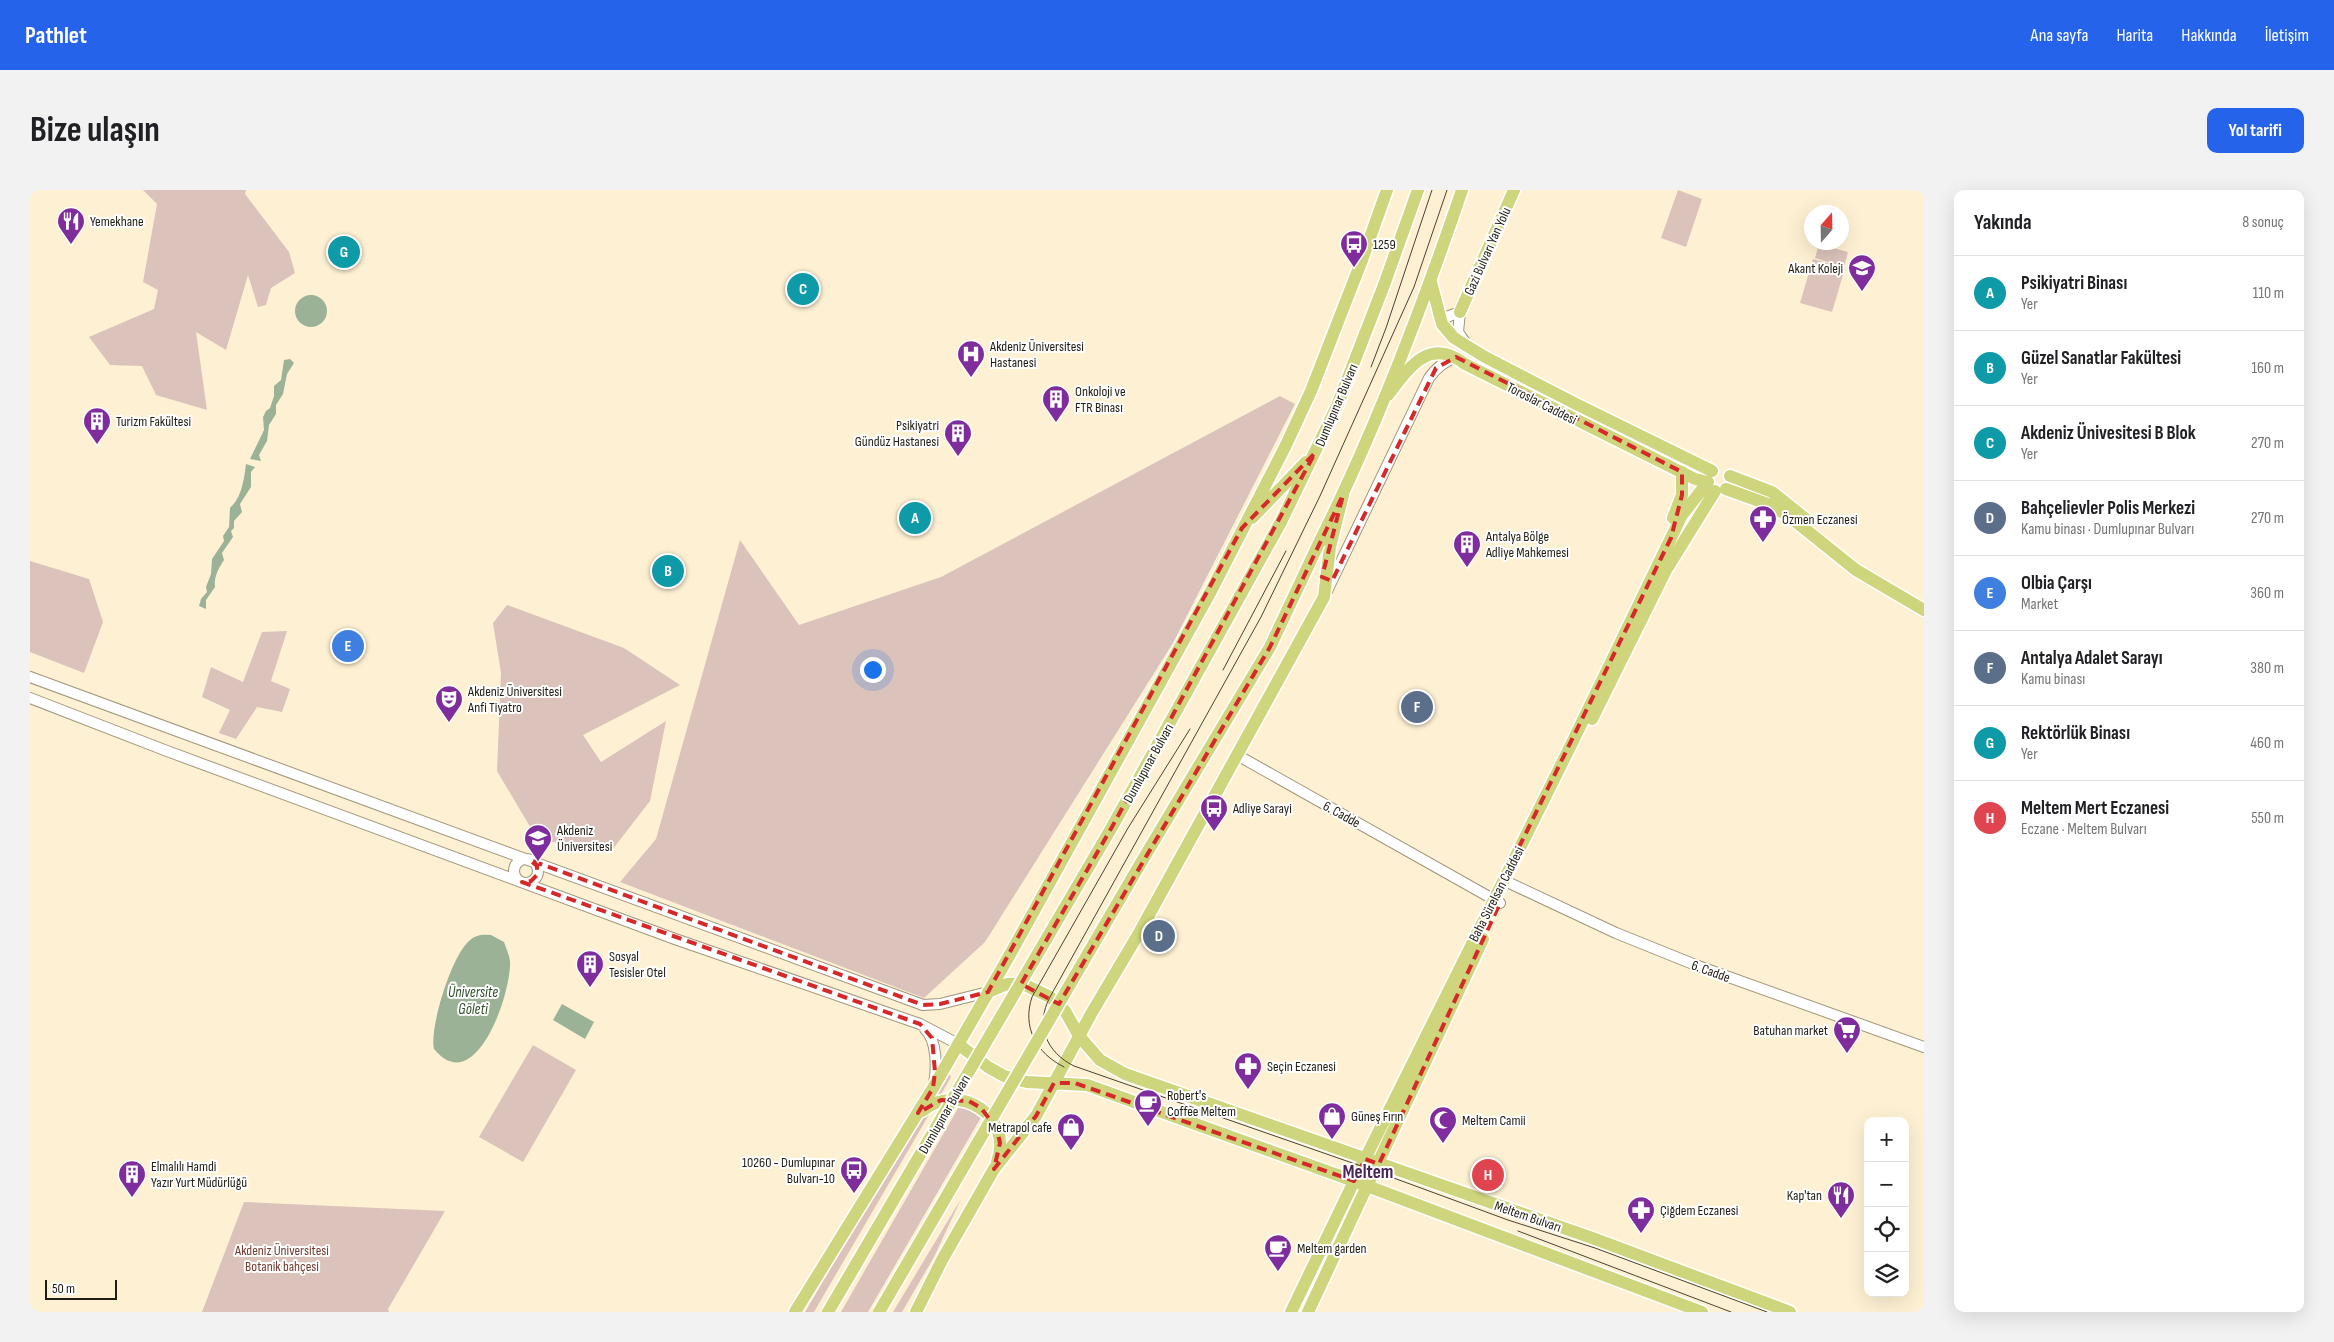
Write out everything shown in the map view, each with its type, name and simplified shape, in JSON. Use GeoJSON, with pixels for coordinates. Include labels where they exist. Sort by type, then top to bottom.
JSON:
{"type":"FeatureCollection","features":[{"type":"Feature","properties":{"kind":"main road"},"geometry":{"type":"LineString","coordinates":[[795,1312],[933,1088],[1211,591],[1285,447],[1311,391],[1387,190]]}},
{"type":"Feature","properties":{"kind":"main road","name":"Dumlupınar Bulvarı"},"geometry":{"type":"LineString","coordinates":[[828,1312],[1112,827],[1281,522],[1341,396],[1384,285],[1417,190]]}},
{"type":"Feature","properties":{"kind":"main road"},"geometry":{"type":"LineString","coordinates":[[879,1312],[1137,869],[1270,647],[1343,495],[1388,395],[1431,282],[1462,190]]}},
{"type":"Feature","properties":{"kind":"main road","name":"Gazi Bulvarı Yan Yolu"},"geometry":{"type":"LineString","coordinates":[[1460,312],[1514,190]]}},
{"type":"Feature","properties":{"kind":"main road","name":"Toroslar Caddesi"},"geometry":{"type":"LineString","coordinates":[[1431,282],[1441,319],[1447,332],[1467,346],[1576,404],[1715,483]]}},
{"type":"Feature","properties":{"kind":"main road","name":"Toroslar Caddesi"},"geometry":{"type":"LineString","coordinates":[[1388,395],[1411,366],[1422,357],[1443,353],[1456,357],[1465,364],[1682,472],[1770,504],[1790,517],[1856,570],[1924,610]]}},
{"type":"Feature","properties":{"kind":"main road"},"geometry":{"type":"LineString","coordinates":[[1242,528],[1315,453]]}},
{"type":"Feature","properties":{"kind":"main road","name":"Toroslar Caddesi"},"geometry":{"type":"LineString","coordinates":[[1715,483],[1721,469],[1730,476],[1772,492],[1891,591]]}},
{"type":"Feature","properties":{"kind":"main road"},"geometry":{"type":"LineString","coordinates":[[1670,538],[1673,518],[1682,495],[1682,472]]}},
{"type":"Feature","properties":{"kind":"main road"},"geometry":{"type":"LineString","coordinates":[[1715,483],[1730,484],[1730,476]]}},
{"type":"Feature","properties":{"kind":"main road","name":"Baha Sürelsan Caddesi"},"geometry":{"type":"LineString","coordinates":[[1507,881],[1682,514],[1715,483]]}},
{"type":"Feature","properties":{"kind":"main road","name":"Baha Sürelsan Caddesi"},"geometry":{"type":"LineString","coordinates":[[1291,1312],[1365,1159],[1496,902],[1666,570],[1715,483]]}},
{"type":"Feature","properties":{"kind":"main road"},"geometry":{"type":"LineString","coordinates":[[916,1312],[942,1260],[994,1169],[1036,1116],[1324,597],[1330,547],[1343,495]]}},
{"type":"Feature","properties":{"kind":"main road","name":"Baha Sürelsan Caddesi"},"geometry":{"type":"LineString","coordinates":[[1308,1312],[1379,1164],[1496,902]]}},
{"type":"Feature","properties":{"kind":"main road"},"geometry":{"type":"LineString","coordinates":[[988,992],[1007,984],[1023,984],[1035,989],[1050,997],[1061,1007],[1079,1036]]}},
{"type":"Feature","properties":{"kind":"main road","name":"Meltem Bulvarı"},"geometry":{"type":"LineString","coordinates":[[1079,1036],[1100,1060],[1125,1074],[1595,1239],[1790,1312]]}},
{"type":"Feature","properties":{"kind":"main road"},"geometry":{"type":"LineString","coordinates":[[958,1044],[992,1070],[1004,1076],[1027,1082],[1054,1083]]}},
{"type":"Feature","properties":{"kind":"main road","name":"Meltem Bulvarı"},"geometry":{"type":"LineString","coordinates":[[1054,1083],[1087,1085],[1354,1181],[1702,1312]]}},
{"type":"Feature","properties":{"kind":"main road"},"geometry":{"type":"LineString","coordinates":[[918,1113],[929,1105],[948,1099],[969,1101],[981,1108],[990,1117],[997,1129],[999,1150],[994,1169]]}},
{"type":"Feature","properties":{"kind":"street"},"geometry":{"type":"LineString","coordinates":[[1441,319],[1460,312],[1458,332],[1467,346]]}},
{"type":"Feature","properties":{"kind":"street"},"geometry":{"type":"LineString","coordinates":[[1324,597],[1429,378],[1436,368],[1456,357]]}},
{"type":"Feature","properties":{"kind":"street"},"geometry":{"type":"LineString","coordinates":[[30,677],[923,1004],[940,1004],[988,992]]}},
{"type":"Feature","properties":{"kind":"street"},"geometry":{"type":"LineString","coordinates":[[30,698],[167,751],[675,939],[920,1024],[958,1044]]}},
{"type":"Feature","properties":{"kind":"street","name":"6. Cadde"},"geometry":{"type":"LineString","coordinates":[[1237,756],[1496,902]]}},
{"type":"Feature","properties":{"kind":"street"},"geometry":{"type":"LineString","coordinates":[[521,860],[530,860],[537,866],[537,875],[531,881],[522,882],[516,876],[515,867],[521,860]]}},
{"type":"Feature","properties":{"kind":"street","name":"6. Cadde"},"geometry":{"type":"LineString","coordinates":[[1507,881],[1616,933],[1698,966],[1924,1046]]}},
{"type":"Feature","properties":{"kind":"street"},"geometry":{"type":"LineString","coordinates":[[920,1024],[932,1038],[935,1072],[933,1088]]}},
{"type":"Feature","properties":{"kind":"highlighted area"},"geometry":{"type":"Polygon","coordinates":[[[1456,357],[1682,472],[1682,495],[1671,538],[1493,900],[1500,903],[1379,1164],[1365,1159],[1354,1181],[1075,1083],[1054,1083],[1036,1116],[994,1169],[1000,1143],[997,1129],[981,1108],[969,1101],[941,1100],[918,1113],[933,1088],[935,1072],[932,1038],[920,1024],[522,882],[531,881],[537,875],[537,866],[530,860],[923,1005],[940,1004],[988,992],[1242,528],[1315,453],[1112,827],[1021,984],[1059,1004],[1270,647],[1343,495],[1322,577],[1332,581],[1436,368],[1456,357]]]}},
{"type":"Feature","properties":{"kind":"green space"},"geometry":{"type":"Polygon","coordinates":[[[143,190],[246,190],[245,194],[289,252],[295,273],[271,288],[266,305],[258,307],[248,275],[226,350],[196,332],[207,410],[156,395],[142,366],[110,365],[89,337],[154,309],[158,290],[143,282],[157,204],[143,190]]]}},
{"type":"Feature","properties":{"kind":"green space"},"geometry":{"type":"Polygon","coordinates":[[[1678,190],[1702,199],[1686,247],[1661,238],[1678,190]]]}},
{"type":"Feature","properties":{"kind":"green space"},"geometry":{"type":"Polygon","coordinates":[[[1817,250],[1841,250],[1848,252],[1844,267],[1815,258],[1817,250]]]}},
{"type":"Feature","properties":{"kind":"green space"},"geometry":{"type":"Polygon","coordinates":[[[1813,259],[1845,268],[1832,312],[1800,303],[1813,259]]]}},
{"type":"Feature","properties":{"kind":"green space"},"geometry":{"type":"Polygon","coordinates":[[[1280,396],[1295,404],[1173,643],[985,942],[924,998],[620,882],[656,839],[740,540],[799,625],[941,577],[1280,396]]]}},
{"type":"Feature","properties":{"kind":"green space"},"geometry":{"type":"Polygon","coordinates":[[[30,561],[89,579],[103,622],[84,673],[30,652],[30,561]]]}},
{"type":"Feature","properties":{"kind":"green space"},"geometry":{"type":"Polygon","coordinates":[[[507,605],[624,648],[680,685],[583,735],[601,762],[666,721],[650,801],[612,850],[538,840],[497,771],[501,673],[493,623],[507,605]]]}},
{"type":"Feature","properties":{"kind":"green space"},"geometry":{"type":"Polygon","coordinates":[[[287,631],[271,681],[290,689],[282,712],[257,707],[236,739],[219,733],[230,710],[202,697],[211,667],[243,682],[262,632],[287,631]]]}},
{"type":"Feature","properties":{"kind":"green space"},"geometry":{"type":"Polygon","coordinates":[[[533,1045],[576,1070],[523,1162],[479,1137],[533,1045]]]}},
{"type":"Feature","properties":{"kind":"green space"},"geometry":{"type":"Polygon","coordinates":[[[947,1071],[951,1077],[814,1312],[805,1312],[947,1071]]]}},
{"type":"Feature","properties":{"kind":"green space"},"geometry":{"type":"Polygon","coordinates":[[[961,1103],[983,1114],[868,1312],[841,1312],[961,1103]]]}},
{"type":"Feature","properties":{"kind":"green space"},"geometry":{"type":"Polygon","coordinates":[[[961,1199],[934,1257],[902,1312],[893,1312],[961,1199]]]}},
{"type":"Feature","properties":{"kind":"green space","name":"Akdeniz Üniversitesi Botanik bahçesi"},"geometry":{"type":"Polygon","coordinates":[[[244,1202],[445,1211],[388,1309],[389,1312],[202,1312],[244,1202]]]}},
{"type":"Feature","properties":{"kind":"water"},"geometry":{"type":"Polygon","coordinates":[[[311,295],[323,299],[327,311],[323,323],[311,327],[299,323],[295,311],[299,299],[311,295]]]}},
{"type":"Feature","properties":{"kind":"water"},"geometry":{"type":"Polygon","coordinates":[[[290,359],[294,363],[287,374],[283,394],[276,405],[276,414],[269,425],[267,441],[259,455],[261,461],[250,459],[264,430],[263,417],[270,408],[274,396],[274,386],[281,380],[284,360],[290,359]]]}},
{"type":"Feature","properties":{"kind":"water"},"geometry":{"type":"Polygon","coordinates":[[[246,464],[255,467],[251,472],[251,487],[240,504],[242,512],[234,521],[234,528],[231,531],[233,537],[222,553],[224,560],[217,573],[215,587],[206,600],[206,609],[199,606],[201,599],[207,592],[206,587],[211,574],[212,559],[224,541],[223,536],[229,527],[230,508],[240,493],[246,464]]]}},
{"type":"Feature","properties":{"kind":"water","name":"Üniversite Göleti"},"geometry":{"type":"Polygon","coordinates":[[[491,935],[504,942],[510,958],[505,995],[488,1035],[477,1051],[464,1061],[449,1061],[434,1049],[433,1039],[443,992],[462,949],[476,936],[491,935]]]}},
{"type":"Feature","properties":{"kind":"water"},"geometry":{"type":"Polygon","coordinates":[[[562,1004],[594,1022],[585,1039],[553,1020],[562,1004]]]}},
{"type":"Feature","properties":{"kind":"tram line"},"geometry":{"type":"LineString","coordinates":[[1371,367],[1432,190]]}},
{"type":"Feature","properties":{"kind":"tram line"},"geometry":{"type":"LineString","coordinates":[[1447,190],[1414,287],[1320,496],[1261,617],[1050,997],[1043,1018],[1046,1037],[1056,1053],[1074,1066],[1361,1166],[1508,1220],[1595,1248],[1767,1312]]}},
{"type":"Feature","properties":{"kind":"tram line"},"geometry":{"type":"LineString","coordinates":[[1223,670],[1286,551]]}},
{"type":"Feature","properties":{"kind":"tram line"},"geometry":{"type":"LineString","coordinates":[[1064,1067],[1046,1054],[1034,1038],[1030,1029],[1029,1019],[1032,997],[1128,828],[1190,729]]}},
{"type":"Feature","properties":{"kind":"tram line"},"geometry":{"type":"LineString","coordinates":[[1518,1231],[1731,1312]]}},
{"type":"Feature","properties":{"kind":"place","name":"Yemekhane"},"geometry":{"type":"Point","coordinates":[71,245]}},
{"type":"Feature","properties":{"kind":"place","name":"Rektörlük Binası"},"geometry":{"type":"Point","coordinates":[344,252]}},
{"type":"Feature","properties":{"kind":"place","name":"1259"},"geometry":{"type":"Point","coordinates":[1354,268]}},
{"type":"Feature","properties":{"kind":"place","name":"Akdeniz Ünivesitesi B Blok"},"geometry":{"type":"Point","coordinates":[803,289]}},
{"type":"Feature","properties":{"kind":"place","name":"Akant Koleji"},"geometry":{"type":"Point","coordinates":[1862,292]}},
{"type":"Feature","properties":{"kind":"place","name":"Akdeniz Üniversitesi Hastanesi"},"geometry":{"type":"Point","coordinates":[971,378]}},
{"type":"Feature","properties":{"kind":"place","name":"Onkoloji ve FTR Binası"},"geometry":{"type":"Point","coordinates":[1056,423]}},
{"type":"Feature","properties":{"kind":"place","name":"Turizm Fakültesi"},"geometry":{"type":"Point","coordinates":[97,445]}},
{"type":"Feature","properties":{"kind":"place","name":"Psikiyatri Gündüz Hastanesi"},"geometry":{"type":"Point","coordinates":[958,457]}},
{"type":"Feature","properties":{"kind":"place","name":"Psikiyatri Binası"},"geometry":{"type":"Point","coordinates":[915,518]}},
{"type":"Feature","properties":{"kind":"place","name":"Özmen Eczanesi"},"geometry":{"type":"Point","coordinates":[1763,543]}},
{"type":"Feature","properties":{"kind":"place","name":"Antalya Bölge Adliye Mahkemesi"},"geometry":{"type":"Point","coordinates":[1467,568]}},
{"type":"Feature","properties":{"kind":"place","name":"Güzel Sanatlar Fakültesi"},"geometry":{"type":"Point","coordinates":[668,571]}},
{"type":"Feature","properties":{"kind":"place","name":"Olbia Çarşı"},"geometry":{"type":"Point","coordinates":[348,646]}},
{"type":"Feature","properties":{"kind":"place","name":"Antalya Adalet Sarayı"},"geometry":{"type":"Point","coordinates":[1417,707]}},
{"type":"Feature","properties":{"kind":"place","name":"Akdeniz Üniversitesi Anfi Tiyatro"},"geometry":{"type":"Point","coordinates":[449,723]}},
{"type":"Feature","properties":{"kind":"place","name":"Adliye Sarayi"},"geometry":{"type":"Point","coordinates":[1214,832]}},
{"type":"Feature","properties":{"kind":"place","name":"Akdeniz Üniversitesi"},"geometry":{"type":"Point","coordinates":[538,862]}},
{"type":"Feature","properties":{"kind":"place","name":"Bahçelievler Polis Merkezi"},"geometry":{"type":"Point","coordinates":[1159,936]}},
{"type":"Feature","properties":{"kind":"place","name":"Sosyal Tesisler Otel"},"geometry":{"type":"Point","coordinates":[590,988]}},
{"type":"Feature","properties":{"kind":"place","name":"Batuhan market"},"geometry":{"type":"Point","coordinates":[1847,1054]}},
{"type":"Feature","properties":{"kind":"place","name":"Seçin Eczanesi"},"geometry":{"type":"Point","coordinates":[1248,1090]}},
{"type":"Feature","properties":{"kind":"place","name":"Robert's Coffee Meltem"},"geometry":{"type":"Point","coordinates":[1148,1127]}},
{"type":"Feature","properties":{"kind":"place","name":"Güneş Fırın"},"geometry":{"type":"Point","coordinates":[1332,1140]}},
{"type":"Feature","properties":{"kind":"place","name":"Meltem Camii"},"geometry":{"type":"Point","coordinates":[1443,1144]}},
{"type":"Feature","properties":{"kind":"place","name":"Metrapol cafe"},"geometry":{"type":"Point","coordinates":[1071,1151]}},
{"type":"Feature","properties":{"kind":"place","name":"Meltem Mert Eczanesi"},"geometry":{"type":"Point","coordinates":[1488,1175]}},
{"type":"Feature","properties":{"kind":"place","name":"10260 - Dumlupınar Bulvarı-10"},"geometry":{"type":"Point","coordinates":[854,1194]}},
{"type":"Feature","properties":{"kind":"place","name":"Elmalılı Hamdi Yazır Yurt Müdürlüğü"},"geometry":{"type":"Point","coordinates":[132,1198]}},
{"type":"Feature","properties":{"kind":"place","name":"Kap'tan"},"geometry":{"type":"Point","coordinates":[1841,1219]}},
{"type":"Feature","properties":{"kind":"place","name":"Çiğdem Eczanesi"},"geometry":{"type":"Point","coordinates":[1641,1234]}},
{"type":"Feature","properties":{"kind":"place","name":"Meltem garden"},"geometry":{"type":"Point","coordinates":[1278,1272]}},
{"type":"Feature","properties":{"kind":"district","name":"Meltem"},"geometry":{"type":"Point","coordinates":[1368,1171]}}]}
